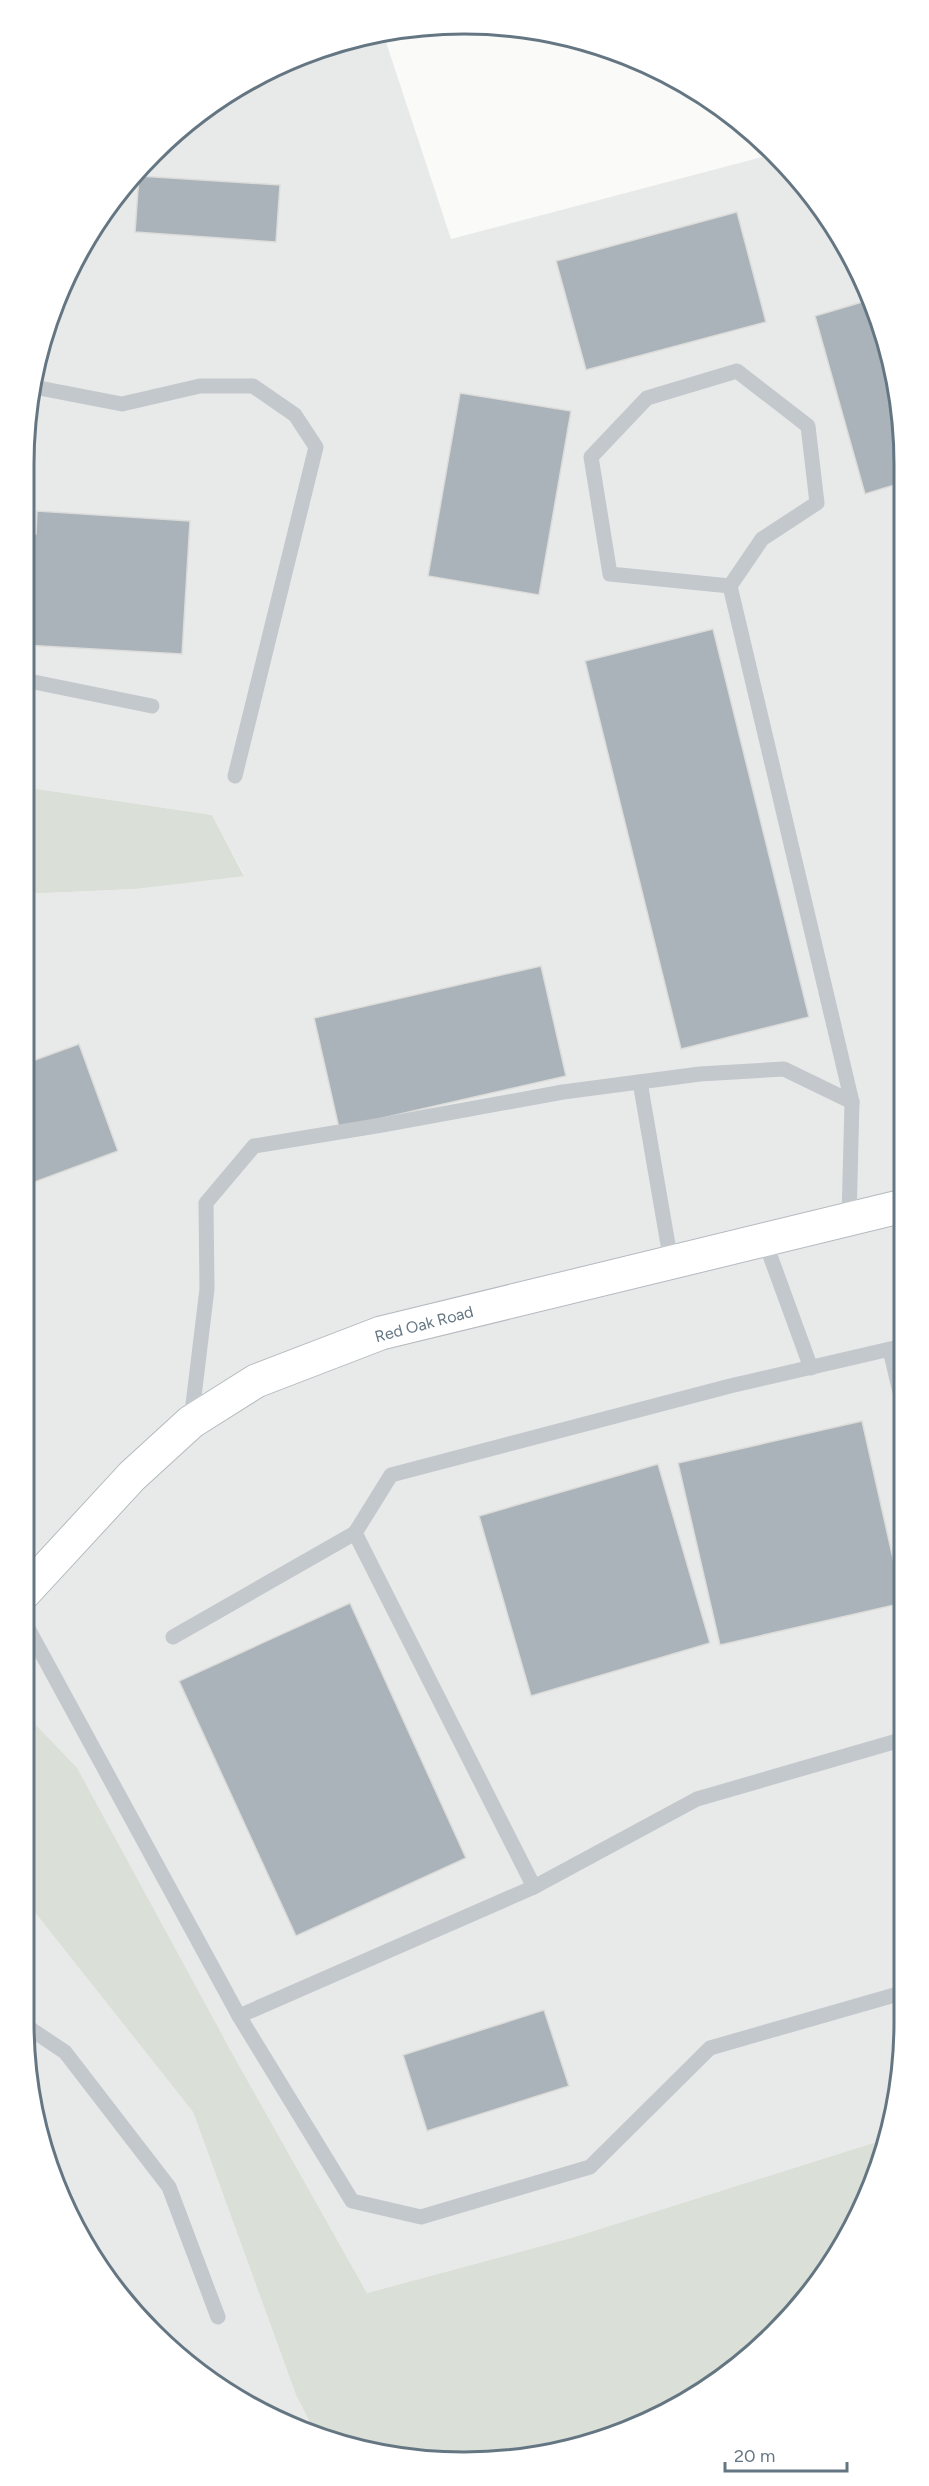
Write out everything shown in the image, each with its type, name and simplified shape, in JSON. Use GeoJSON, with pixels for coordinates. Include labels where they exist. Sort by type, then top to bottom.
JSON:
{"type":"FeatureCollection","features":[{"type":"Feature","properties":{"kind":"street","name":"Red Oak Road"},"geometry":{"type":"LineString","coordinates":[[34,1582],[132,1476],[191,1422],[256,1381],[381,1333],[894,1208]]}},
{"type":"Feature","properties":{"kind":"lane"},"geometry":{"type":"LineString","coordinates":[[730,586],[610,574],[591,457],[647,398],[737,371],[808,426],[817,503],[762,539],[730,586],[852,1102],[849,1218]]}},
{"type":"Feature","properties":{"kind":"lane"},"geometry":{"type":"LineString","coordinates":[[42,388],[122,404],[200,386],[253,386],[295,415],[316,447],[235,776]]}},
{"type":"Feature","properties":{"kind":"lane"},"geometry":{"type":"LineString","coordinates":[[34,682],[152,706]]}},
{"type":"Feature","properties":{"kind":"lane"},"geometry":{"type":"LineString","coordinates":[[191,1422],[207,1289],[206,1203],[254,1146],[563,1092],[700,1074],[784,1069],[852,1102]]}},
{"type":"Feature","properties":{"kind":"lane"},"geometry":{"type":"LineString","coordinates":[[640,1082],[671,1262]]}},
{"type":"Feature","properties":{"kind":"lane"},"geometry":{"type":"LineString","coordinates":[[764,1239],[811,1368]]}},
{"type":"Feature","properties":{"kind":"lane"},"geometry":{"type":"LineString","coordinates":[[173,1637],[355,1533],[391,1475],[730,1386],[894,1349]]}},
{"type":"Feature","properties":{"kind":"lane"},"geometry":{"type":"LineString","coordinates":[[355,1533],[534,1887]]}},
{"type":"Feature","properties":{"kind":"lane"},"geometry":{"type":"LineString","coordinates":[[34,1639],[239,2016],[352,2201],[421,2217],[590,2167],[710,2048],[894,1995]]}},
{"type":"Feature","properties":{"kind":"lane"},"geometry":{"type":"LineString","coordinates":[[239,2016],[534,1887],[698,1799],[894,1742]]}},
{"type":"Feature","properties":{"kind":"lane"},"geometry":{"type":"LineString","coordinates":[[34,2032],[65,2052],[169,2187],[218,2317]]}},
{"type":"Feature","properties":{"kind":"shaded area"},"geometry":{"type":"Polygon","coordinates":[[[386,42],[451,239],[765,156],[806,203],[850,274],[872,326],[880,353],[894,436],[894,2050],[886,2105],[877,2142],[571,2238],[367,2293],[227,2044],[34,1724],[34,894],[137,889],[244,875],[212,815],[34,788],[34,464],[38,408],[49,353],[67,300],[92,249],[141,181],[160,160],[203,123],[250,92],[326,57],[386,42]]]}},
{"type":"Feature","properties":{"kind":"shaded area"},"geometry":{"type":"Polygon","coordinates":[[[34,788],[212,815],[244,876],[136,889],[34,894],[34,788]]]}},
{"type":"Feature","properties":{"kind":"shaded area"},"geometry":{"type":"Polygon","coordinates":[[[34,1723],[77,1768],[227,2044],[367,2293],[571,2238],[877,2142],[850,2212],[822,2260],[806,2283],[769,2326],[726,2363],[680,2394],[603,2429],[521,2448],[493,2451],[436,2451],[353,2437],[310,2423],[296,2395],[193,2112],[34,1911],[34,1723]]]}},
{"type":"Feature","properties":{"kind":"shaded area"},"geometry":{"type":"Polygon","coordinates":[[[34,1911],[193,2112],[296,2395],[310,2423],[249,2394],[203,2363],[160,2326],[141,2305],[123,2283],[92,2236],[57,2160],[38,2078],[34,2021],[34,1911]]]}},
{"type":"Feature","properties":{"kind":"building"},"geometry":{"type":"Polygon","coordinates":[[[145,176],[280,185],[276,242],[135,232],[138,184],[145,176]]]}},
{"type":"Feature","properties":{"kind":"building"},"geometry":{"type":"Polygon","coordinates":[[[737,212],[766,322],[586,370],[556,261],[737,212]]]}},
{"type":"Feature","properties":{"kind":"building"},"geometry":{"type":"Polygon","coordinates":[[[863,302],[880,353],[891,408],[894,436],[894,485],[865,494],[815,316],[863,302]]]}},
{"type":"Feature","properties":{"kind":"building"},"geometry":{"type":"Polygon","coordinates":[[[460,393],[571,411],[539,595],[428,576],[460,393]]]}},
{"type":"Feature","properties":{"kind":"building"},"geometry":{"type":"Polygon","coordinates":[[[37,511],[190,521],[182,654],[34,646],[34,534],[36,534],[37,511]]]}},
{"type":"Feature","properties":{"kind":"building"},"geometry":{"type":"Polygon","coordinates":[[[713,629],[809,1017],[681,1049],[585,661],[713,629]]]}},
{"type":"Feature","properties":{"kind":"building"},"geometry":{"type":"Polygon","coordinates":[[[541,966],[566,1076],[339,1128],[314,1018],[541,966]]]}},
{"type":"Feature","properties":{"kind":"building"},"geometry":{"type":"Polygon","coordinates":[[[79,1044],[118,1151],[34,1182],[34,1060],[79,1044]]]}},
{"type":"Feature","properties":{"kind":"building"},"geometry":{"type":"Polygon","coordinates":[[[862,1421],[894,1563],[894,1605],[720,1645],[678,1463],[862,1421]]]}},
{"type":"Feature","properties":{"kind":"building"},"geometry":{"type":"Polygon","coordinates":[[[658,1464],[710,1643],[531,1696],[479,1516],[658,1464]]]}},
{"type":"Feature","properties":{"kind":"building"},"geometry":{"type":"Polygon","coordinates":[[[350,1603],[466,1858],[296,1936],[179,1681],[350,1603]]]}},
{"type":"Feature","properties":{"kind":"building"},"geometry":{"type":"Polygon","coordinates":[[[544,2010],[569,2086],[427,2131],[403,2055],[544,2010]]]}}]}
